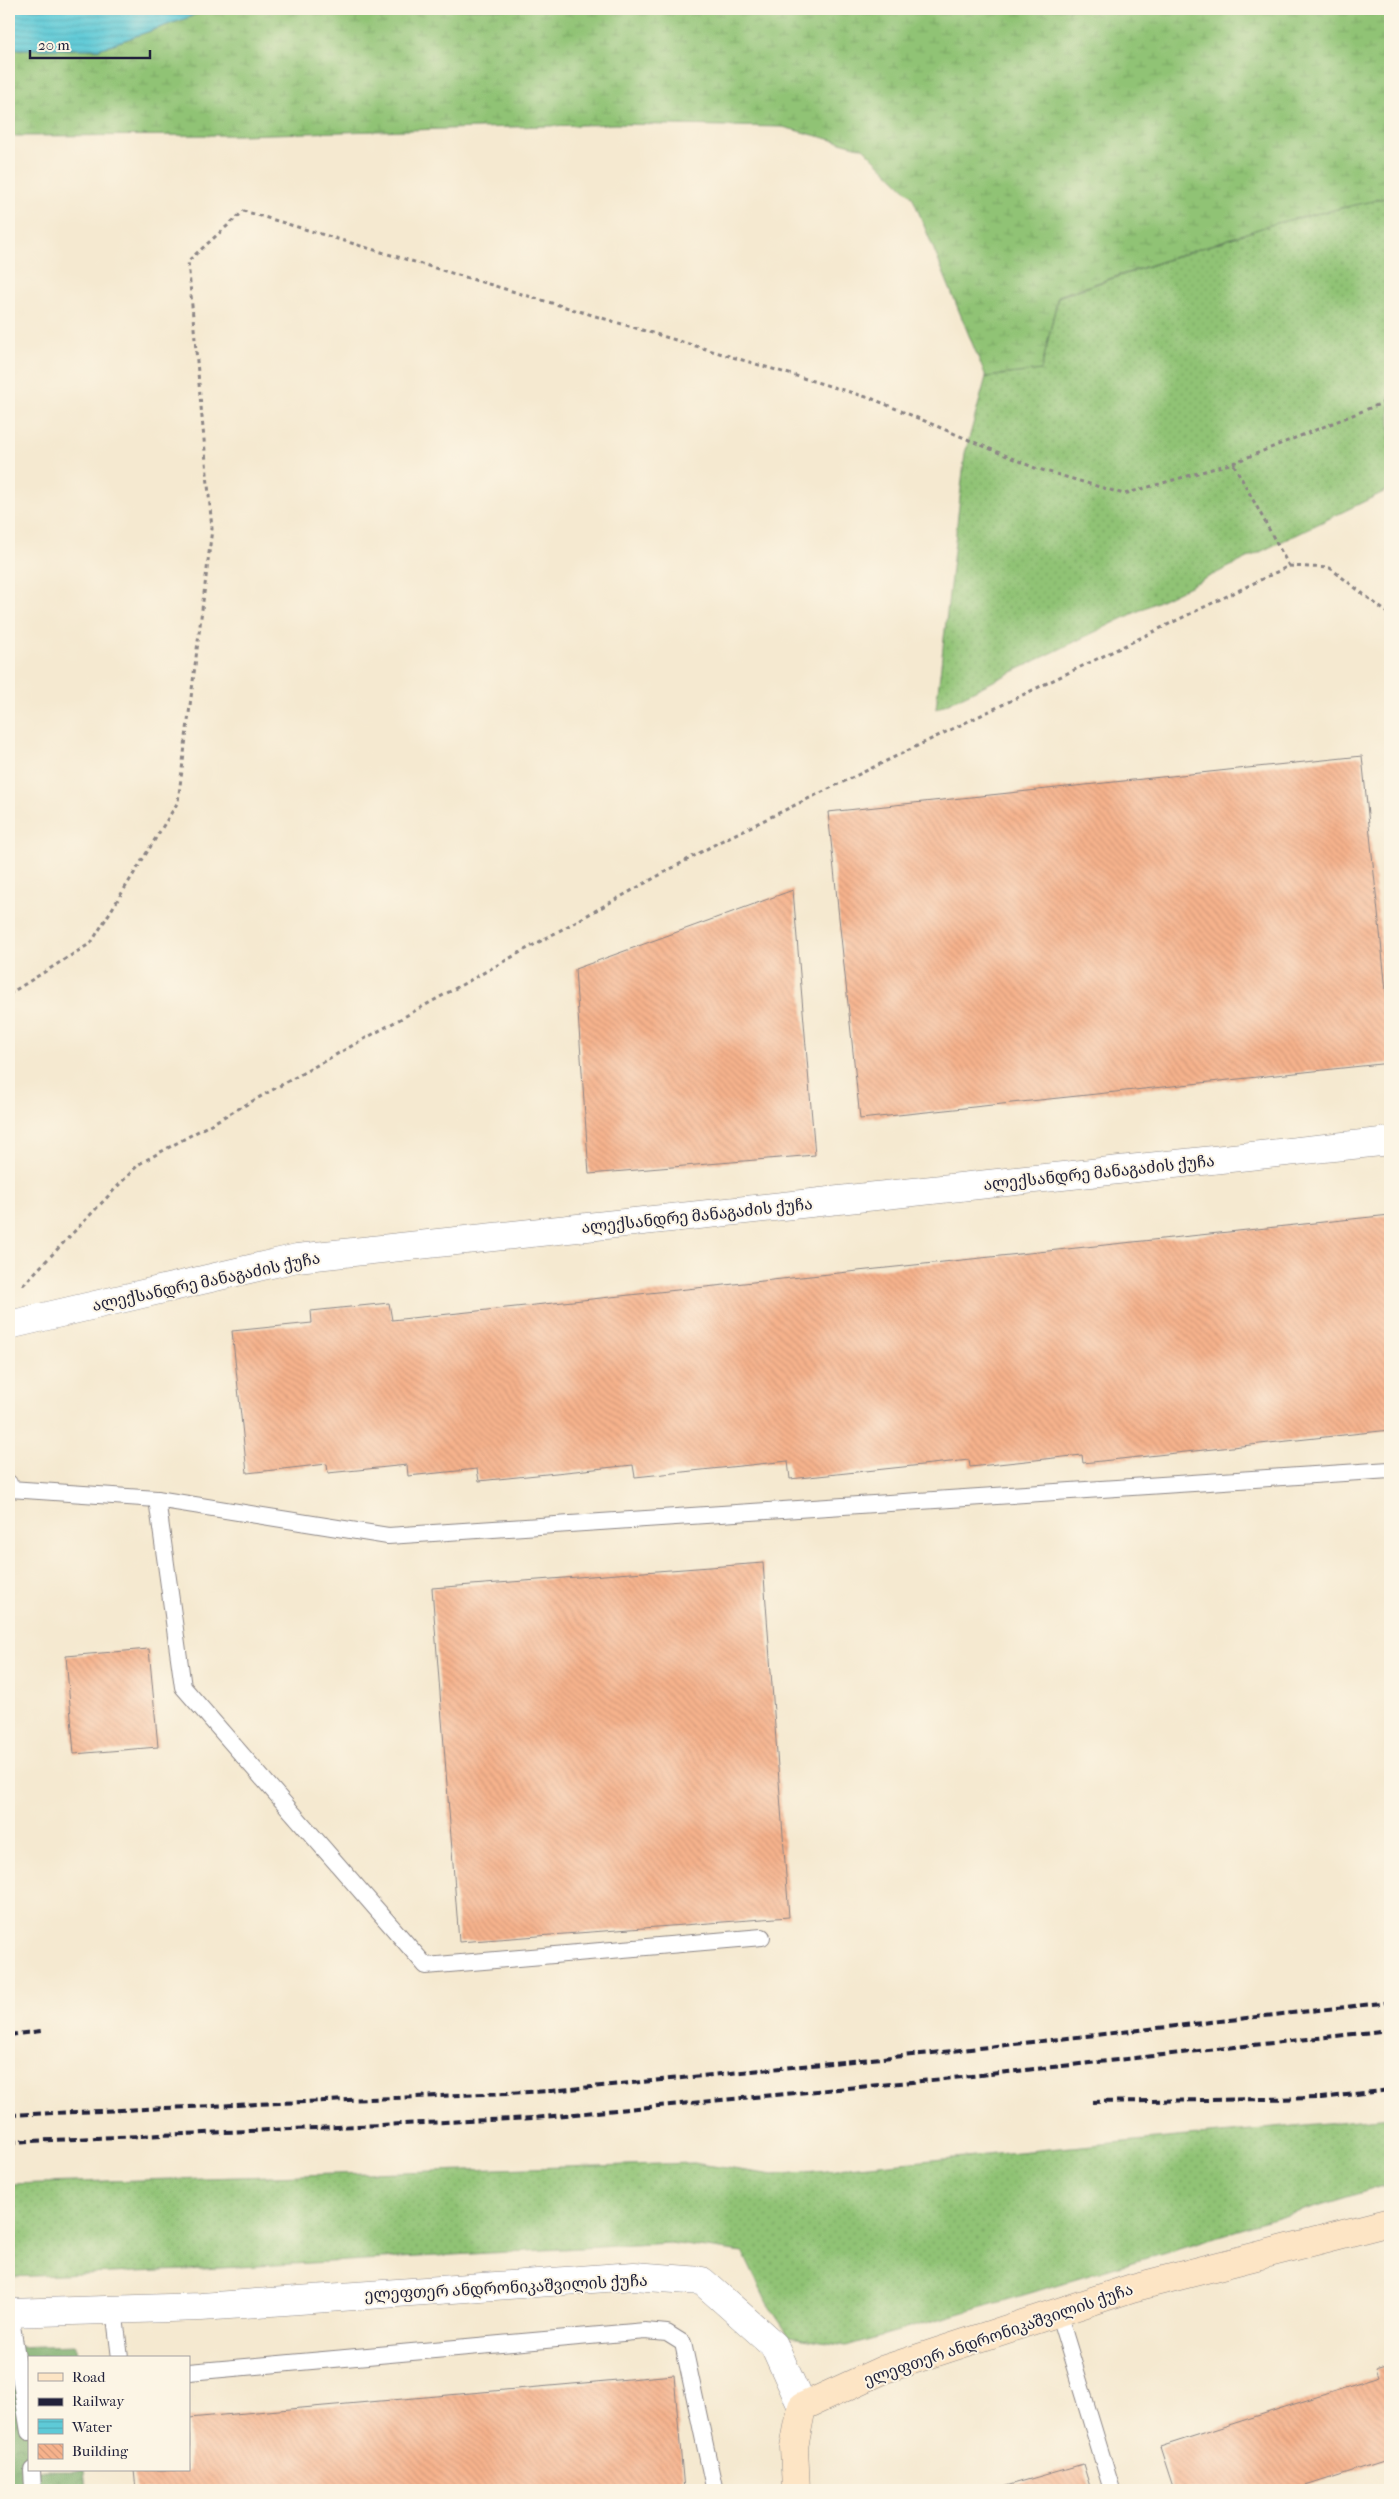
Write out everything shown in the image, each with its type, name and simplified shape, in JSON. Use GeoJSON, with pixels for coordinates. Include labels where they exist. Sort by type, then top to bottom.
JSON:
{"type":"FeatureCollection","features":[{"type":"Feature","properties":{"kind":"main road","name":"ელეფთერ ანდრონიკაშვილის ქუჩა"},"geometry":{"type":"LineString","coordinates":[[802,2407],[885,2369],[1132,2288],[1390,2222]]}},
{"type":"Feature","properties":{"kind":"main road"},"geometry":{"type":"LineString","coordinates":[[796,2490],[794,2447],[802,2407]]}},
{"type":"Feature","properties":{"kind":"street","name":"ალექსანდრე მანაგაძის ქუჩა"},"geometry":{"type":"LineString","coordinates":[[9,1325],[297,1258],[1390,1141]]}},
{"type":"Feature","properties":{"kind":"street","name":"ელეფთერ ანდრონიკაშვილის ქუჩა"},"geometry":{"type":"LineString","coordinates":[[9,2313],[201,2307],[634,2276],[702,2281],[774,2345],[802,2407]]}},
{"type":"Feature","properties":{"kind":"lane"},"geometry":{"type":"LineString","coordinates":[[9,1487],[157,1499],[388,1536],[1390,1470]]}},
{"type":"Feature","properties":{"kind":"lane"},"geometry":{"type":"LineString","coordinates":[[157,1499],[184,1687],[426,1966],[762,1937]]}},
{"type":"Feature","properties":{"kind":"lane"},"geometry":{"type":"LineString","coordinates":[[114,2309],[120,2356]]}},
{"type":"Feature","properties":{"kind":"lane"},"geometry":{"type":"LineString","coordinates":[[1058,2312],[1112,2490]]}},
{"type":"Feature","properties":{"kind":"lane"},"geometry":{"type":"LineString","coordinates":[[9,2313],[28,2426]]}},
{"type":"Feature","properties":{"kind":"lane"},"geometry":{"type":"LineString","coordinates":[[190,2372],[645,2331],[667,2333],[683,2343],[714,2487]]}},
{"type":"Feature","properties":{"kind":"lane"},"geometry":{"type":"LineString","coordinates":[[32,2472],[33,2490]]}},
{"type":"Feature","properties":{"kind":"path"},"geometry":{"type":"LineString","coordinates":[[9,994],[91,943],[178,802],[212,529],[188,261],[244,211],[873,399],[1035,468],[1124,494],[1233,463],[1390,400]]}},
{"type":"Feature","properties":{"kind":"path"},"geometry":{"type":"LineString","coordinates":[[1233,463],[1289,566]]}},
{"type":"Feature","properties":{"kind":"path"},"geometry":{"type":"LineString","coordinates":[[22,1286],[139,1164],[721,841],[1289,566],[1330,568],[1390,615]]}},
{"type":"Feature","properties":{"kind":"green space"},"geometry":{"type":"Polygon","coordinates":[[[205,9],[1390,9],[1390,197],[1276,223],[1058,296],[1041,370],[986,377],[912,196],[863,148],[783,127],[616,124],[239,135],[9,136],[9,49],[99,49],[190,17],[205,9]]]}},
{"type":"Feature","properties":{"kind":"green space"},"geometry":{"type":"Polygon","coordinates":[[[1390,197],[1390,489],[936,709],[965,453],[986,377],[1041,370],[1058,297],[1276,223],[1390,197]]]}},
{"type":"Feature","properties":{"kind":"green space"},"geometry":{"type":"Polygon","coordinates":[[[1390,2117],[1390,2184],[1017,2297],[846,2346],[790,2337],[767,2303],[743,2253],[670,2243],[184,2270],[9,2277],[9,2184],[693,2163],[773,2175],[1390,2117]]]}},
{"type":"Feature","properties":{"kind":"green space"},"geometry":{"type":"Polygon","coordinates":[[[76,2345],[77,2356],[28,2356],[28,2472],[84,2472],[86,2490],[9,2490],[9,2347],[76,2345]]]}},
{"type":"Feature","properties":{"kind":"water"},"geometry":{"type":"Polygon","coordinates":[[[9,9],[205,9],[190,17],[99,49],[9,49],[9,9]]]}},
{"type":"Feature","properties":{"kind":"building"},"geometry":{"type":"Polygon","coordinates":[[[1362,756],[1390,1030],[1390,1063],[860,1119],[828,812],[1362,756]]]}},
{"type":"Feature","properties":{"kind":"building"},"geometry":{"type":"Polygon","coordinates":[[[793,890],[815,1155],[589,1174],[575,969],[793,890]]]}},
{"type":"Feature","properties":{"kind":"building"},"geometry":{"type":"Polygon","coordinates":[[[1390,1215],[1390,1430],[1083,1463],[1082,1455],[970,1467],[969,1460],[790,1479],[788,1461],[635,1477],[633,1465],[479,1481],[477,1469],[408,1476],[407,1465],[328,1473],[327,1464],[247,1473],[232,1331],[312,1323],[311,1311],[389,1303],[392,1320],[1390,1215]]]}},
{"type":"Feature","properties":{"kind":"building"},"geometry":{"type":"Polygon","coordinates":[[[763,1563],[789,1917],[459,1942],[432,1588],[763,1563]]]}},
{"type":"Feature","properties":{"kind":"building"},"geometry":{"type":"Polygon","coordinates":[[[149,1649],[158,1747],[74,1754],[66,1656],[149,1649]]]}},
{"type":"Feature","properties":{"kind":"building"},"geometry":{"type":"Polygon","coordinates":[[[1390,2365],[1390,2459],[1293,2490],[1174,2490],[1160,2447],[1379,2377],[1376,2369],[1390,2365]]]}},
{"type":"Feature","properties":{"kind":"building"},"geometry":{"type":"Polygon","coordinates":[[[674,2375],[684,2490],[136,2490],[134,2472],[190,2472],[190,2418],[674,2375]]]}},
{"type":"Feature","properties":{"kind":"building"},"geometry":{"type":"Polygon","coordinates":[[[1083,2464],[1091,2490],[992,2490],[1083,2464]]]}},
{"type":"Feature","properties":{"kind":"railway"},"geometry":{"type":"LineString","coordinates":[[9,2115],[551,2091],[952,2051],[1390,2002]]}},
{"type":"Feature","properties":{"kind":"railway"},"geometry":{"type":"LineString","coordinates":[[9,2142],[533,2118],[953,2078],[1390,2030]]}},
{"type":"Feature","properties":{"kind":"railway"},"geometry":{"type":"LineString","coordinates":[[9,2035],[41,2031]]}},
{"type":"Feature","properties":{"kind":"railway"},"geometry":{"type":"LineString","coordinates":[[1092,2102],[1321,2098],[1390,2090]]}}]}
